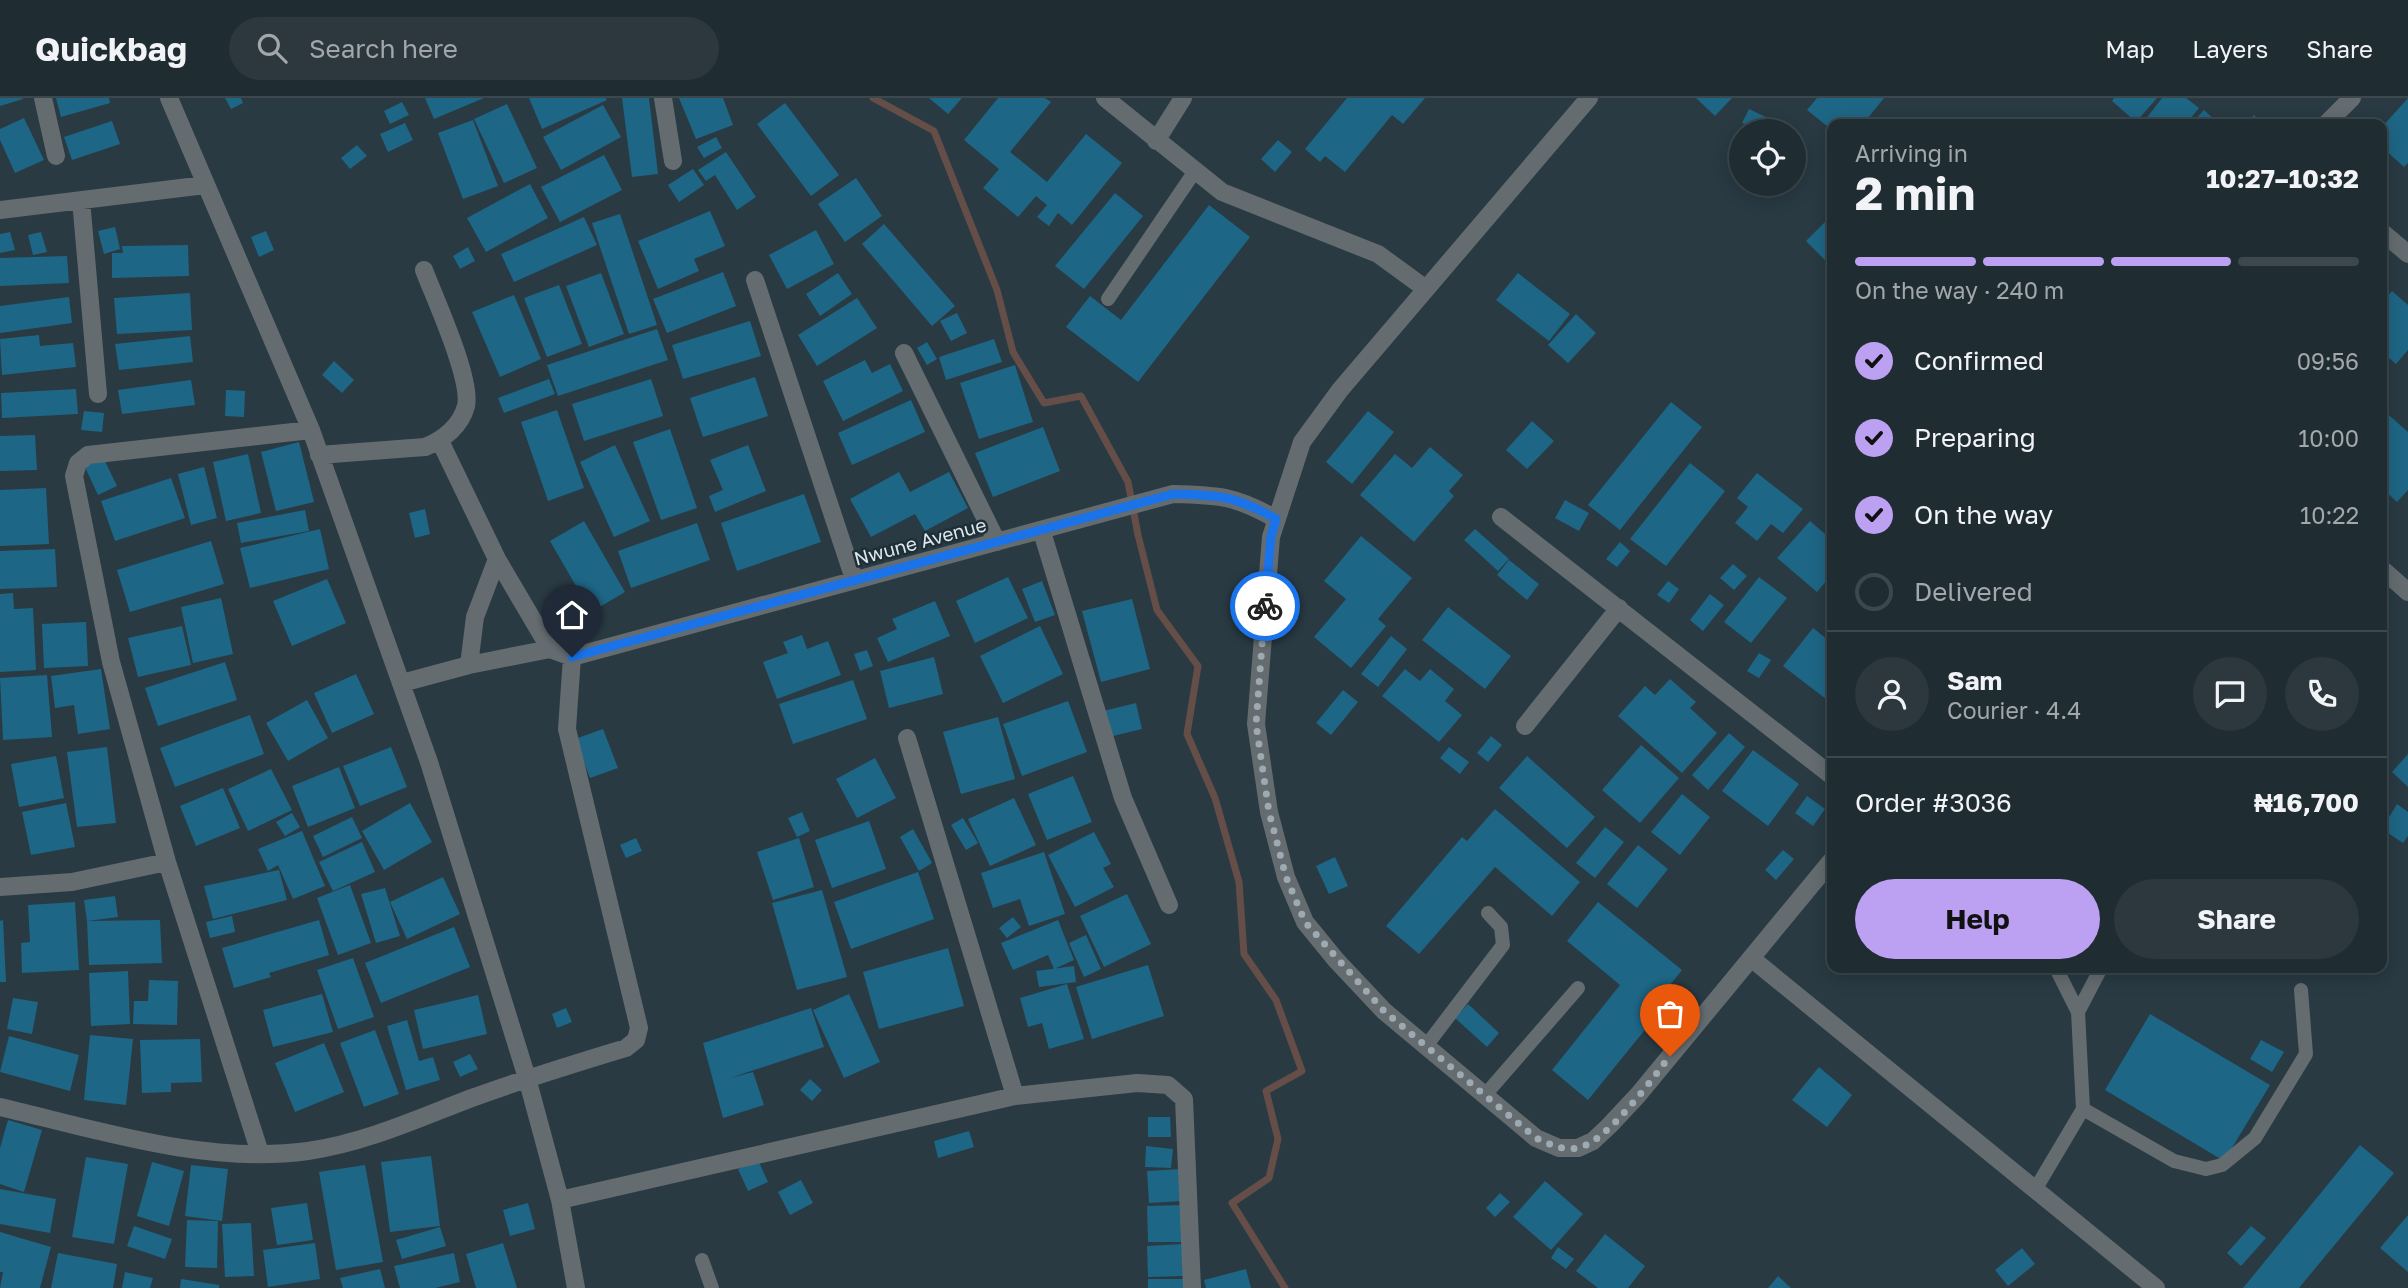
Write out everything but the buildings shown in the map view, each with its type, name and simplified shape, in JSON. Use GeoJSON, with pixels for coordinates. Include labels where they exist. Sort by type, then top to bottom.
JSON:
{"type":"FeatureCollection","features":[{"type":"Feature","properties":{"kind":"street"},"geometry":{"type":"LineString","coordinates":[[43,98],[56,156]]}},
{"type":"Feature","properties":{"kind":"street"},"geometry":{"type":"LineString","coordinates":[[169,98],[311,430],[402,683],[527,1077],[560,1200],[576,1288]]}},
{"type":"Feature","properties":{"kind":"street"},"geometry":{"type":"LineString","coordinates":[[663,98],[673,161]]}},
{"type":"Feature","properties":{"kind":"street"},"geometry":{"type":"LineString","coordinates":[[1105,98],[1222,192],[1378,254],[1426,289]]}},
{"type":"Feature","properties":{"kind":"street"},"geometry":{"type":"LineString","coordinates":[[1156,141],[1183,98]]}},
{"type":"Feature","properties":{"kind":"street"},"geometry":{"type":"LineString","coordinates":[[1589,98],[1340,390],[1302,442],[1271,537],[1256,724],[1269,812],[1286,877],[1305,922],[1384,1011],[1536,1138],[1559,1148],[1578,1148],[1593,1141],[1638,1095],[1827,866]]}},
{"type":"Feature","properties":{"kind":"street"},"geometry":{"type":"LineString","coordinates":[[2331,119],[2352,98]]}},
{"type":"Feature","properties":{"kind":"street"},"geometry":{"type":"LineString","coordinates":[[0,210],[205,185]]}},
{"type":"Feature","properties":{"kind":"street"},"geometry":{"type":"LineString","coordinates":[[81,200],[98,394]]}},
{"type":"Feature","properties":{"kind":"street"},"geometry":{"type":"LineString","coordinates":[[2387,236],[2408,254]]}},
{"type":"Feature","properties":{"kind":"street"},"geometry":{"type":"LineString","coordinates":[[320,455],[425,447],[440,441],[454,428],[466,406],[466,384],[424,270]]}},
{"type":"Feature","properties":{"kind":"street"},"geometry":{"type":"LineString","coordinates":[[755,281],[854,579]]}},
{"type":"Feature","properties":{"kind":"street"},"geometry":{"type":"LineString","coordinates":[[905,353],[997,542]]}},
{"type":"Feature","properties":{"kind":"street"},"geometry":{"type":"LineString","coordinates":[[260,1153],[167,862],[111,662],[74,475],[78,463],[88,455],[311,430]]}},
{"type":"Feature","properties":{"kind":"street"},"geometry":{"type":"LineString","coordinates":[[440,441],[497,559],[550,649]]}},
{"type":"Feature","properties":{"kind":"street","name":"Nwune Avenue"},"geometry":{"type":"LineString","coordinates":[[572,657],[854,579],[1042,532],[1173,494],[1223,495],[1249,503],[1276,519]]}},
{"type":"Feature","properties":{"kind":"street"},"geometry":{"type":"LineString","coordinates":[[1501,517],[1827,772]]}},
{"type":"Feature","properties":{"kind":"street"},"geometry":{"type":"LineString","coordinates":[[1042,532],[1123,798],[1169,905]]}},
{"type":"Feature","properties":{"kind":"street"},"geometry":{"type":"LineString","coordinates":[[470,665],[475,617],[497,559]]}},
{"type":"Feature","properties":{"kind":"street"},"geometry":{"type":"LineString","coordinates":[[2387,573],[2408,592]]}},
{"type":"Feature","properties":{"kind":"street"},"geometry":{"type":"LineString","coordinates":[[1525,726],[1619,608]]}},
{"type":"Feature","properties":{"kind":"street"},"geometry":{"type":"LineString","coordinates":[[0,1107],[178,1148],[260,1153],[306,1152],[352,1143],[527,1077],[626,1048],[636,1040],[639,1028],[568,729],[572,657],[550,649],[470,665],[402,683]]}},
{"type":"Feature","properties":{"kind":"street"},"geometry":{"type":"LineString","coordinates":[[907,738],[1015,1096]]}},
{"type":"Feature","properties":{"kind":"street"},"geometry":{"type":"LineString","coordinates":[[0,887],[72,883],[167,862]]}},
{"type":"Feature","properties":{"kind":"street"},"geometry":{"type":"LineString","coordinates":[[1751,958],[2156,1288]]}},
{"type":"Feature","properties":{"kind":"street"},"geometry":{"type":"LineString","coordinates":[[560,1200],[1015,1096],[1137,1083],[1168,1085],[1184,1099],[1192,1288]]}},
{"type":"Feature","properties":{"kind":"lane"},"geometry":{"type":"LineString","coordinates":[[1108,299],[1195,171]]}},
{"type":"Feature","properties":{"kind":"lane"},"geometry":{"type":"LineString","coordinates":[[1426,1046],[1503,944],[1501,928],[1488,913]]}},
{"type":"Feature","properties":{"kind":"lane"},"geometry":{"type":"LineString","coordinates":[[2035,1190],[2083,1109],[2078,1012],[2058,973]]}},
{"type":"Feature","properties":{"kind":"lane"},"geometry":{"type":"LineString","coordinates":[[2078,1012],[2098,973]]}},
{"type":"Feature","properties":{"kind":"lane"},"geometry":{"type":"LineString","coordinates":[[1485,1095],[1578,988]]}},
{"type":"Feature","properties":{"kind":"lane"},"geometry":{"type":"LineString","coordinates":[[2083,1109],[2174,1161],[2206,1169],[2222,1165],[2255,1138],[2306,1054],[2301,990]]}},
{"type":"Feature","properties":{"kind":"lane"},"geometry":{"type":"LineString","coordinates":[[702,1260],[712,1288]]}},
{"type":"Feature","properties":{"kind":"waterway"},"geometry":{"type":"LineString","coordinates":[[873,98],[934,131],[997,290],[1013,352],[1044,403],[1081,396],[1128,482],[1157,610],[1198,666],[1187,734],[1215,798],[1239,882],[1244,954],[1276,1000],[1302,1071],[1266,1091],[1278,1139],[1269,1178],[1232,1203],[1285,1288]]}},
{"type":"Feature","properties":{"kind":"way so far"},"geometry":{"type":"LineString","coordinates":[[1265,606],[1256,724],[1269,812],[1286,877],[1305,922],[1336,960],[1384,1011],[1536,1138],[1559,1148],[1578,1148],[1593,1141],[1638,1095],[1670,1056]]}},
{"type":"Feature","properties":{"kind":"route"},"geometry":{"type":"LineString","coordinates":[[572,657],[854,579],[1042,532],[1173,494],[1223,495],[1249,503],[1276,519],[1271,537],[1265,606]]}}]}
